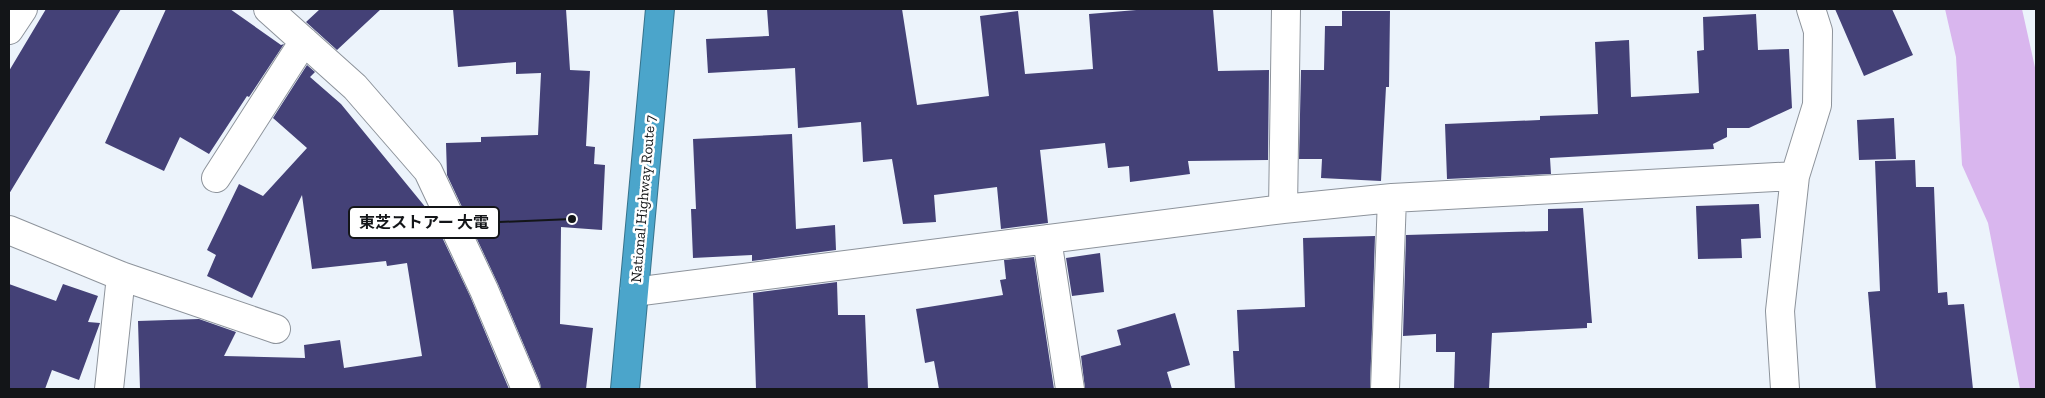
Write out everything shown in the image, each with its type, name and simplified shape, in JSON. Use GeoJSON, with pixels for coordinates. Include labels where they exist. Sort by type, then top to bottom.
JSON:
{"type":"FeatureCollection","features":[{"type":"Feature","properties":{"kind":"highway","name":"National Highway Route 7"},"geometry":{"type":"LineString","coordinates":[[625,389],[660,9]]}},
{"type":"Feature","properties":{"kind":"street"},"geometry":{"type":"LineString","coordinates":[[9,30],[22,9]]}},
{"type":"Feature","properties":{"kind":"street"},"geometry":{"type":"LineString","coordinates":[[268,9],[355,87],[428,171],[484,290],[526,389]]}},
{"type":"Feature","properties":{"kind":"street"},"geometry":{"type":"LineString","coordinates":[[1283,209],[1286,9]]}},
{"type":"Feature","properties":{"kind":"street"},"geometry":{"type":"LineString","coordinates":[[1785,389],[1780,311],[1795,176],[1816,105],[1818,30],[1810,9]]}},
{"type":"Feature","properties":{"kind":"street"},"geometry":{"type":"LineString","coordinates":[[216,178],[304,41]]}},
{"type":"Feature","properties":{"kind":"street"},"geometry":{"type":"LineString","coordinates":[[634,292],[1283,209],[1392,198],[1795,176]]}},
{"type":"Feature","properties":{"kind":"street"},"geometry":{"type":"LineString","coordinates":[[1385,389],[1392,198]]}},
{"type":"Feature","properties":{"kind":"street"},"geometry":{"type":"LineString","coordinates":[[9,230],[121,276],[276,329]]}},
{"type":"Feature","properties":{"kind":"street"},"geometry":{"type":"LineString","coordinates":[[1047,239],[1070,389]]}},
{"type":"Feature","properties":{"kind":"street"},"geometry":{"type":"LineString","coordinates":[[109,389],[121,276]]}},
{"type":"Feature","properties":{"kind":"shaded area"},"geometry":{"type":"Polygon","coordinates":[[[1945,9],[2022,9],[2036,72],[2036,389],[2020,389],[1988,223],[1962,165],[1956,57],[1945,9]]]}},
{"type":"Feature","properties":{"kind":"building"},"geometry":{"type":"Polygon","coordinates":[[[46,9],[121,9],[9,194],[9,71],[46,9]]]}},
{"type":"Feature","properties":{"kind":"building"},"geometry":{"type":"Polygon","coordinates":[[[166,9],[230,9],[281,45],[284,44],[209,154],[180,137],[164,171],[105,143],[166,9]]]}},
{"type":"Feature","properties":{"kind":"building"},"geometry":{"type":"Polygon","coordinates":[[[320,9],[381,9],[337,50],[306,22],[320,9]]]}},
{"type":"Feature","properties":{"kind":"building"},"geometry":{"type":"Polygon","coordinates":[[[453,9],[566,9],[570,70],[590,71],[586,146],[595,147],[594,164],[605,165],[602,230],[561,227],[560,324],[593,328],[586,389],[541,389],[498,284],[447,175],[446,143],[481,142],[481,137],[538,135],[541,73],[516,74],[516,62],[458,67],[453,9]]]}},
{"type":"Feature","properties":{"kind":"building"},"geometry":{"type":"Polygon","coordinates":[[[767,9],[902,9],[917,105],[989,96],[980,16],[1018,11],[1025,74],[1093,69],[1089,14],[1148,9],[1213,9],[1218,71],[1269,70],[1268,160],[1188,161],[1190,174],[1130,182],[1129,166],[1108,168],[1105,143],[1040,150],[1048,223],[1001,229],[997,187],[934,195],[936,222],[903,224],[892,159],[863,162],[861,122],[798,128],[795,68],[708,73],[706,39],[769,36],[767,9]]]}},
{"type":"Feature","properties":{"kind":"building"},"geometry":{"type":"Polygon","coordinates":[[[1835,9],[1892,9],[1913,55],[1864,76],[1835,9]]]}},
{"type":"Feature","properties":{"kind":"building"},"geometry":{"type":"Polygon","coordinates":[[[1342,11],[1390,11],[1389,87],[1386,87],[1381,181],[1321,178],[1322,159],[1299,159],[1301,70],[1324,70],[1325,26],[1342,26],[1342,11]]]}},
{"type":"Feature","properties":{"kind":"building"},"geometry":{"type":"Polygon","coordinates":[[[1756,14],[1758,50],[1789,49],[1792,108],[1749,128],[1727,128],[1727,137],[1713,144],[1714,149],[1550,158],[1551,174],[1447,179],[1445,124],[1540,120],[1540,116],[1598,114],[1595,42],[1629,40],[1631,97],[1699,93],[1697,51],[1704,50],[1703,17],[1756,14]]]}},
{"type":"Feature","properties":{"kind":"building"},"geometry":{"type":"Polygon","coordinates":[[[307,65],[315,72],[310,77],[341,104],[431,214],[470,296],[509,389],[140,389],[138,321],[199,319],[236,332],[224,356],[305,358],[304,345],[340,340],[344,368],[422,356],[407,263],[387,266],[386,261],[312,269],[302,195],[252,298],[207,276],[216,255],[207,250],[239,184],[263,196],[307,148],[273,118],[307,65]]]}},
{"type":"Feature","properties":{"kind":"building"},"geometry":{"type":"Polygon","coordinates":[[[1894,118],[1896,159],[1859,160],[1857,120],[1894,118]]]}},
{"type":"Feature","properties":{"kind":"building"},"geometry":{"type":"Polygon","coordinates":[[[792,134],[796,229],[835,225],[836,250],[752,261],[752,255],[693,258],[691,209],[696,209],[693,139],[792,134]]]}},
{"type":"Feature","properties":{"kind":"building"},"geometry":{"type":"Polygon","coordinates":[[[1915,160],[1916,187],[1934,187],[1938,293],[1947,292],[1948,305],[1964,304],[1973,389],[1876,389],[1868,292],[1880,291],[1875,161],[1915,160]]]}},
{"type":"Feature","properties":{"kind":"building"},"geometry":{"type":"Polygon","coordinates":[[[1759,204],[1761,238],[1741,239],[1742,258],[1698,259],[1696,206],[1759,204]]]}},
{"type":"Feature","properties":{"kind":"building"},"geometry":{"type":"Polygon","coordinates":[[[1583,208],[1592,323],[1587,323],[1587,328],[1492,333],[1489,389],[1454,389],[1455,352],[1436,352],[1436,334],[1403,336],[1406,235],[1548,231],[1548,209],[1583,208]]]}},
{"type":"Feature","properties":{"kind":"building"},"geometry":{"type":"Polygon","coordinates":[[[1375,236],[1370,389],[1235,389],[1233,351],[1239,351],[1237,310],[1305,307],[1303,238],[1375,236]]]}},
{"type":"Feature","properties":{"kind":"building"},"geometry":{"type":"Polygon","coordinates":[[[1100,253],[1104,292],[1072,296],[1066,258],[1100,253]]]}},
{"type":"Feature","properties":{"kind":"building"},"geometry":{"type":"Polygon","coordinates":[[[1034,257],[1054,389],[939,389],[934,361],[925,363],[916,309],[1003,295],[1000,280],[1006,279],[1004,260],[1034,257]]]}},
{"type":"Feature","properties":{"kind":"building"},"geometry":{"type":"Polygon","coordinates":[[[837,282],[838,315],[865,315],[868,389],[756,389],[753,293],[837,282]]]}},
{"type":"Feature","properties":{"kind":"building"},"geometry":{"type":"Polygon","coordinates":[[[9,284],[56,301],[63,284],[98,296],[88,322],[100,323],[79,380],[52,370],[45,389],[9,389],[9,284]]]}},
{"type":"Feature","properties":{"kind":"building"},"geometry":{"type":"Polygon","coordinates":[[[1175,313],[1190,365],[1167,372],[1172,389],[1085,389],[1081,356],[1121,345],[1117,330],[1175,313]]]}},
{"type":"Feature","properties":{"kind":"place","name":"東芝ストアー 大電"},"geometry":{"type":"Point","coordinates":[572,219]}}]}
